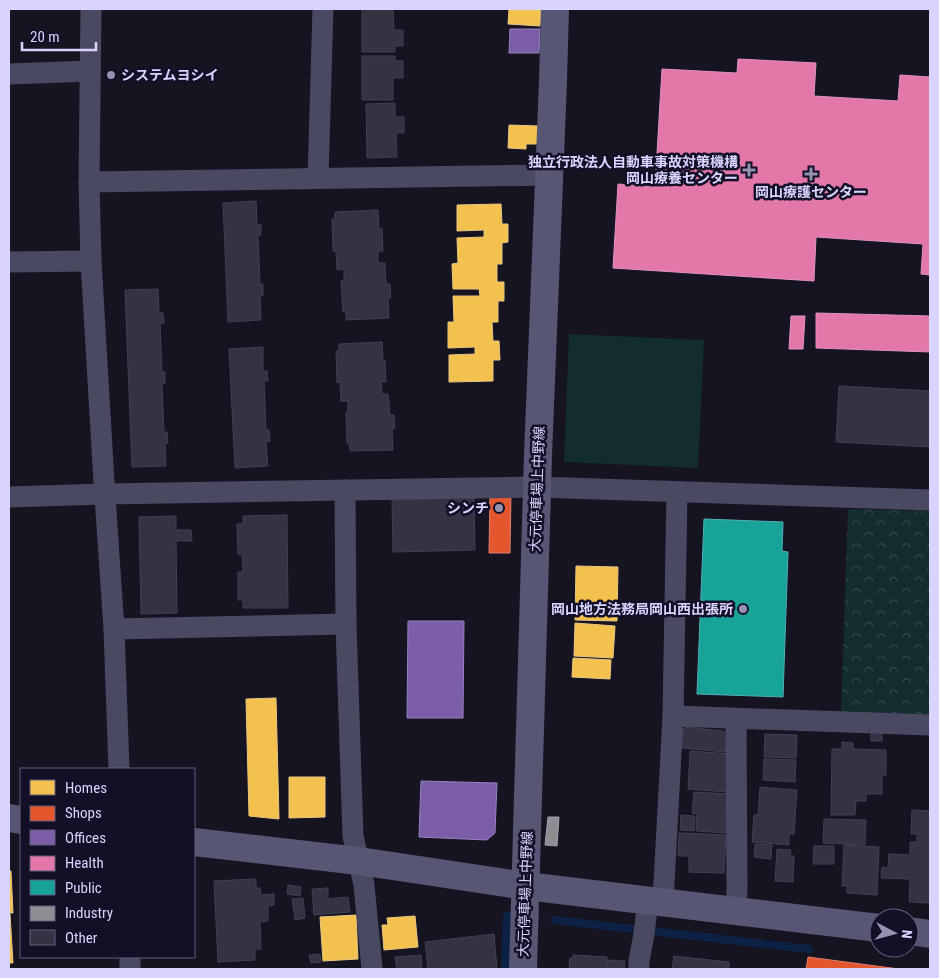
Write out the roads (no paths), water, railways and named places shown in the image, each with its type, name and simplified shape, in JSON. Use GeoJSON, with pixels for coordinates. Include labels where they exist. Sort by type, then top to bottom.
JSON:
{"type":"FeatureCollection","features":[{"type":"Feature","properties":{"kind":"main road","name":"大元停車場上中野線"},"geometry":{"type":"LineString","coordinates":[[523,969],[537,487],[555,9]]}},
{"type":"Feature","properties":{"kind":"main road"},"geometry":{"type":"LineString","coordinates":[[195,842],[358,861],[526,886],[869,927]]}},
{"type":"Feature","properties":{"kind":"street"},"geometry":{"type":"LineString","coordinates":[[91,9],[89,182],[91,261],[104,494],[114,629],[119,768]]}},
{"type":"Feature","properties":{"kind":"street"},"geometry":{"type":"LineString","coordinates":[[318,178],[323,9]]}},
{"type":"Feature","properties":{"kind":"street"},"geometry":{"type":"LineString","coordinates":[[9,74],[90,71]]}},
{"type":"Feature","properties":{"kind":"street"},"geometry":{"type":"LineString","coordinates":[[89,182],[549,175]]}},
{"type":"Feature","properties":{"kind":"street"},"geometry":{"type":"LineString","coordinates":[[9,262],[91,261]]}},
{"type":"Feature","properties":{"kind":"street"},"geometry":{"type":"LineString","coordinates":[[9,497],[537,487],[930,500]]}},
{"type":"Feature","properties":{"kind":"street"},"geometry":{"type":"LineString","coordinates":[[345,490],[346,624],[353,836],[364,885],[372,969]]}},
{"type":"Feature","properties":{"kind":"street"},"geometry":{"type":"LineString","coordinates":[[639,969],[644,931],[656,901],[673,716],[678,492]]}},
{"type":"Feature","properties":{"kind":"street"},"geometry":{"type":"LineString","coordinates":[[114,629],[346,624]]}},
{"type":"Feature","properties":{"kind":"street"},"geometry":{"type":"LineString","coordinates":[[673,716],[930,725]]}},
{"type":"Feature","properties":{"kind":"street"},"geometry":{"type":"LineString","coordinates":[[736,719],[736,910]]}},
{"type":"Feature","properties":{"kind":"waterway"},"geometry":{"type":"LineString","coordinates":[[505,969],[507,916],[510,916]]}},
{"type":"Feature","properties":{"kind":"waterway"},"geometry":{"type":"LineString","coordinates":[[554,920],[809,949]]}},
{"type":"Feature","properties":{"kind":"place","name":"システムヨシイ"},"geometry":{"type":"Point","coordinates":[111,75]}},
{"type":"Feature","properties":{"kind":"place","name":"独立行政法人自動車事故対策機構 岡山療養センター"},"geometry":{"type":"Point","coordinates":[749,170]}},
{"type":"Feature","properties":{"kind":"place","name":"岡山療護センター"},"geometry":{"type":"Point","coordinates":[811,174]}},
{"type":"Feature","properties":{"kind":"place","name":"シンチ"},"geometry":{"type":"Point","coordinates":[499,508]}},
{"type":"Feature","properties":{"kind":"place","name":"岡山地方法務局岡山西出張所"},"geometry":{"type":"Point","coordinates":[743,609]}}]}
